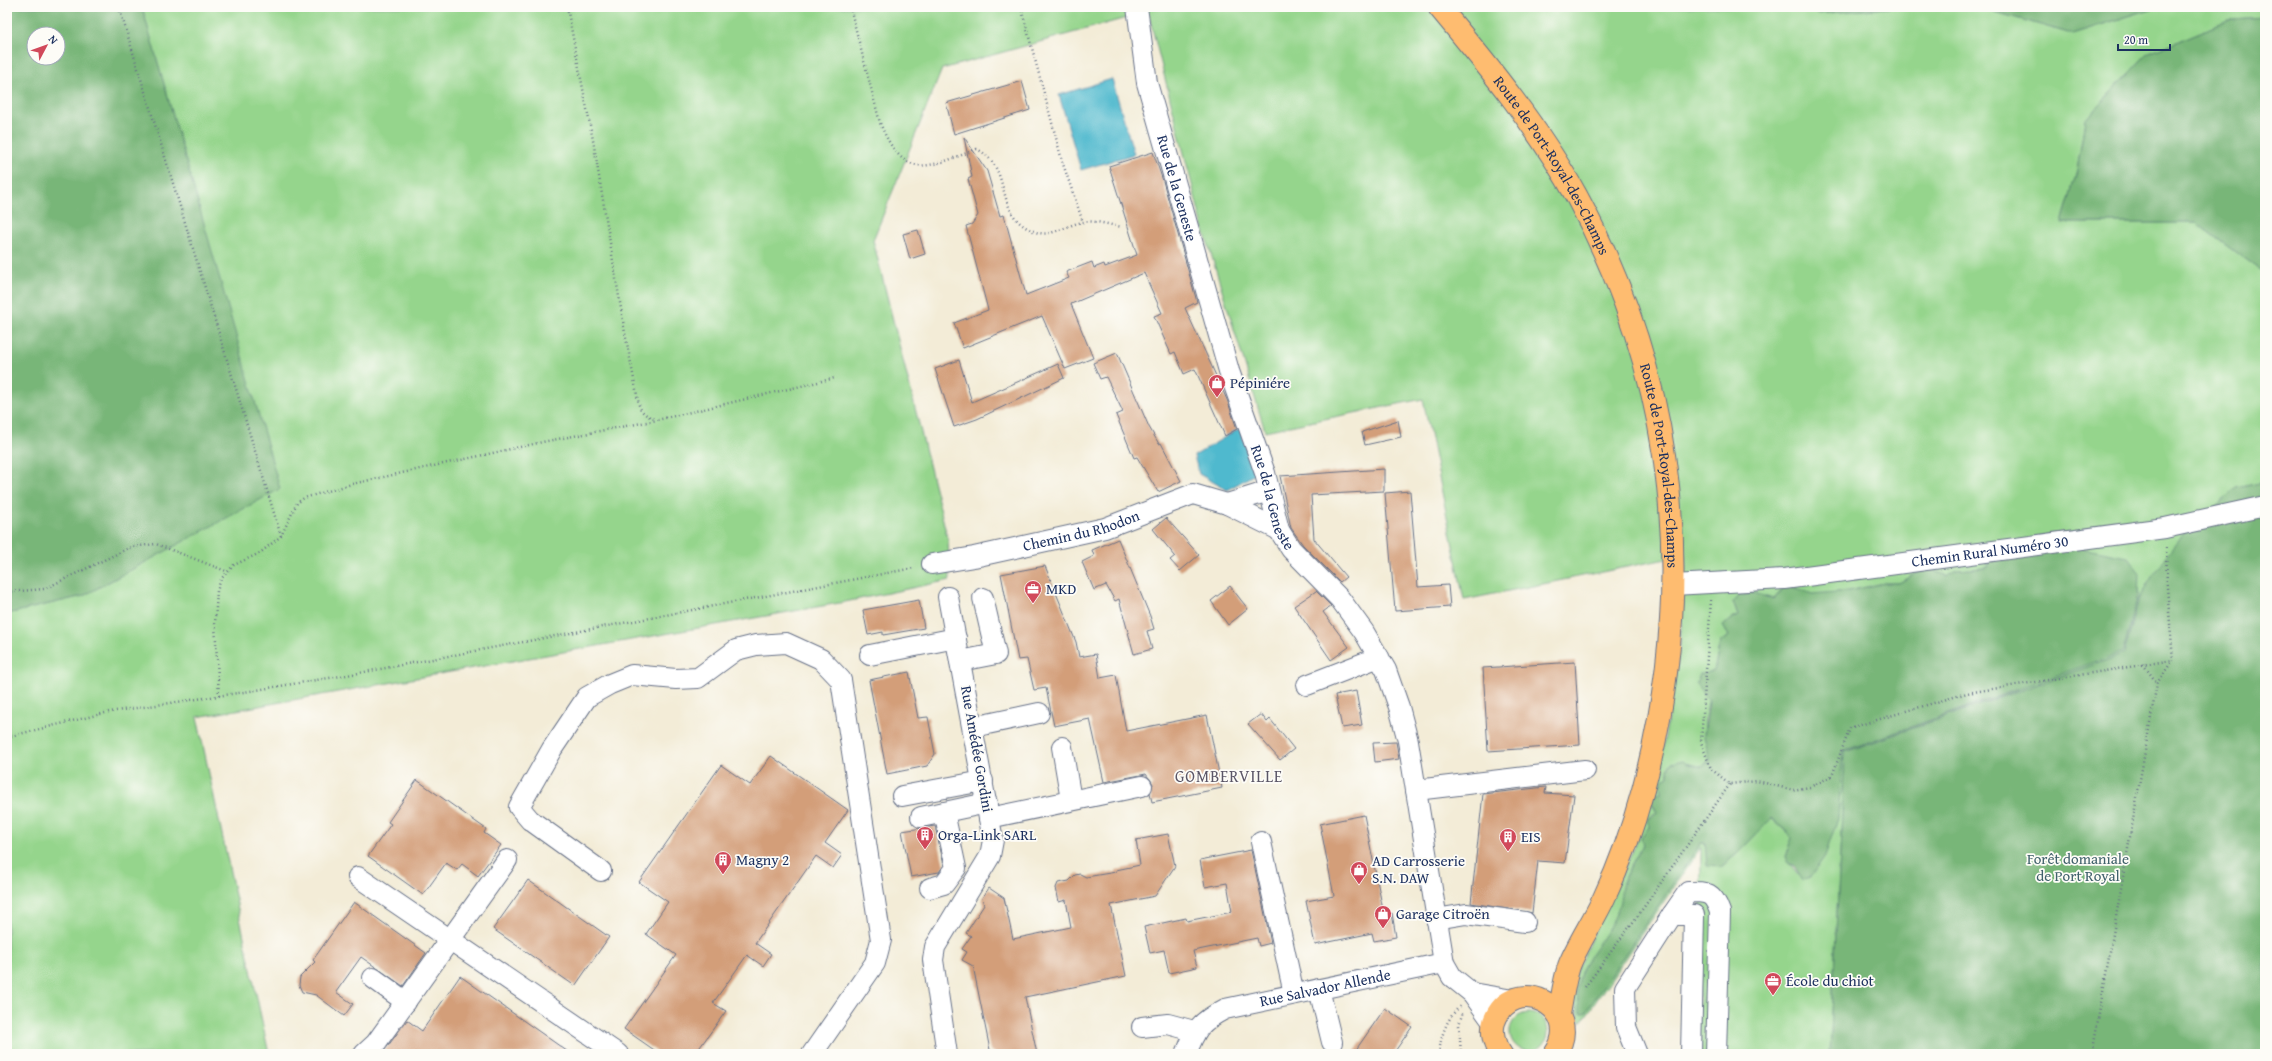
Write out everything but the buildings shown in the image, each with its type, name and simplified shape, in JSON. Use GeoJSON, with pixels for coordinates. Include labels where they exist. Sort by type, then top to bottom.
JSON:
{"type":"FeatureCollection","features":[{"type":"Feature","properties":{"kind":"main road","name":"Route de Port-Royal-des-Champs"},"geometry":{"type":"LineString","coordinates":[[1439,7],[1512,98],[1548,151],[1576,197],[1626,304],[1642,352],[1662,440],[1673,538],[1672,632],[1664,694],[1642,794],[1618,867],[1570,965],[1558,1014]]}},
{"type":"Feature","properties":{"kind":"main road","name":"Route de Port-Royal-des-Champs"},"geometry":{"type":"LineString","coordinates":[[1496,1044],[1501,1010],[1522,999],[1570,965]]}},
{"type":"Feature","properties":{"kind":"main road"},"geometry":{"type":"LineString","coordinates":[[1522,999],[1543,1000],[1552,1006],[1558,1014],[1563,1025],[1561,1052]]}},
{"type":"Feature","properties":{"kind":"street","name":"Rue de la Geneste"},"geometry":{"type":"LineString","coordinates":[[1137,7],[1146,83],[1229,371],[1260,458],[1279,530],[1291,549],[1340,599],[1379,657],[1386,670],[1399,707],[1408,741],[1444,962]]}},
{"type":"Feature","properties":{"kind":"street"},"geometry":{"type":"LineString","coordinates":[[1227,504],[1269,491]]}},
{"type":"Feature","properties":{"kind":"street","name":"Chemin du Rhodon"},"geometry":{"type":"LineString","coordinates":[[932,564],[974,557],[1105,528],[1193,494],[1227,504],[1279,530]]}},
{"type":"Feature","properties":{"kind":"street","name":"Chemin Rural Numéro 30"},"geometry":{"type":"LineString","coordinates":[[1673,585],[1784,579],[2165,528],[2265,506]]}},
{"type":"Feature","properties":{"kind":"street","name":"Rue Amédée Gordini"},"geometry":{"type":"LineString","coordinates":[[948,597],[993,840],[990,856],[935,947],[933,960],[948,1054]]}},
{"type":"Feature","properties":{"kind":"street"},"geometry":{"type":"LineString","coordinates":[[960,661],[996,654],[983,598]]}},
{"type":"Feature","properties":{"kind":"street"},"geometry":{"type":"LineString","coordinates":[[870,655],[956,638]]}},
{"type":"Feature","properties":{"kind":"street"},"geometry":{"type":"LineString","coordinates":[[601,871],[530,820],[519,807],[552,749],[587,697],[610,684],[632,675],[676,679],[698,678],[736,650],[756,645],[786,643],[821,659],[841,680],[881,940],[876,963],[812,1054]]}},
{"type":"Feature","properties":{"kind":"street"},"geometry":{"type":"LineString","coordinates":[[1307,685],[1379,657]]}},
{"type":"Feature","properties":{"kind":"street"},"geometry":{"type":"LineString","coordinates":[[972,727],[1040,713]]}},
{"type":"Feature","properties":{"kind":"street"},"geometry":{"type":"LineString","coordinates":[[1062,747],[1071,800]]}},
{"type":"Feature","properties":{"kind":"street"},"geometry":{"type":"LineString","coordinates":[[1416,790],[1585,770]]}},
{"type":"Feature","properties":{"kind":"street"},"geometry":{"type":"LineString","coordinates":[[902,796],[983,781]]}},
{"type":"Feature","properties":{"kind":"street"},"geometry":{"type":"LineString","coordinates":[[921,817],[944,812],[988,810],[1071,800],[1142,786]]}},
{"type":"Feature","properties":{"kind":"street"},"geometry":{"type":"LineString","coordinates":[[930,888],[944,884],[956,868],[944,812]]}},
{"type":"Feature","properties":{"kind":"street"},"geometry":{"type":"LineString","coordinates":[[1261,842],[1294,994]]}},
{"type":"Feature","properties":{"kind":"street"},"geometry":{"type":"LineString","coordinates":[[364,1054],[376,1043],[508,860]]}},
{"type":"Feature","properties":{"kind":"street"},"geometry":{"type":"LineString","coordinates":[[358,877],[618,1054]]}},
{"type":"Feature","properties":{"kind":"street"},"geometry":{"type":"LineString","coordinates":[[1638,1054],[1626,1027],[1625,988],[1688,892],[1705,892],[1712,896],[1718,908],[1716,1054]]}},
{"type":"Feature","properties":{"kind":"street"},"geometry":{"type":"LineString","coordinates":[[1436,919],[1466,914],[1525,922]]}},
{"type":"Feature","properties":{"kind":"street"},"geometry":{"type":"LineString","coordinates":[[1672,915],[1694,915],[1692,1054]]}},
{"type":"Feature","properties":{"kind":"street"},"geometry":{"type":"LineString","coordinates":[[1444,962],[1452,977],[1472,993],[1496,1044]]}},
{"type":"Feature","properties":{"kind":"street","name":"Rue Salvador Allende"},"geometry":{"type":"LineString","coordinates":[[1186,1054],[1194,1031],[1207,1018],[1224,1009],[1444,962]]}},
{"type":"Feature","properties":{"kind":"street"},"geometry":{"type":"LineString","coordinates":[[373,978],[406,1002]]}},
{"type":"Feature","properties":{"kind":"street"},"geometry":{"type":"LineString","coordinates":[[1319,989],[1332,1042]]}},
{"type":"Feature","properties":{"kind":"street"},"geometry":{"type":"LineString","coordinates":[[1472,993],[1522,999]]}},
{"type":"Feature","properties":{"kind":"street"},"geometry":{"type":"LineString","coordinates":[[1142,1027],[1168,1024],[1194,1031]]}},
{"type":"Feature","properties":{"kind":"path"},"geometry":{"type":"LineString","coordinates":[[119,7],[281,536]]}},
{"type":"Feature","properties":{"kind":"path"},"geometry":{"type":"LineString","coordinates":[[567,7],[593,140],[625,334],[639,404],[641,411],[647,416],[657,420]]}},
{"type":"Feature","properties":{"kind":"path"},"geometry":{"type":"LineString","coordinates":[[850,7],[880,123],[886,139],[904,160],[914,166],[930,165],[978,149],[988,154],[997,167],[1006,202],[1014,217],[1023,227],[1038,233],[1052,232],[1084,222],[1122,227]]}},
{"type":"Feature","properties":{"kind":"path"},"geometry":{"type":"LineString","coordinates":[[1021,7],[1063,164],[1084,222]]}},
{"type":"Feature","properties":{"kind":"path"},"geometry":{"type":"LineString","coordinates":[[219,696],[215,624],[217,591],[226,571],[234,565],[260,553],[281,536],[297,503],[316,493],[540,442],[657,420],[835,378]]}},
{"type":"Feature","properties":{"kind":"path"},"geometry":{"type":"LineString","coordinates":[[2092,1054],[2157,683],[2173,660],[2167,587],[2165,528]]}},
{"type":"Feature","properties":{"kind":"path"},"geometry":{"type":"LineString","coordinates":[[7,592],[44,589],[131,547],[156,544],[226,571]]}},
{"type":"Feature","properties":{"kind":"path"},"geometry":{"type":"LineString","coordinates":[[7,737],[109,712],[359,673],[932,564]]}},
{"type":"Feature","properties":{"kind":"path"},"geometry":{"type":"LineString","coordinates":[[1712,584],[1701,742],[1712,769],[1730,784],[1757,781],[1793,790],[1810,786],[1832,776],[1850,728],[1967,693],[2173,660]]}},
{"type":"Feature","properties":{"kind":"path"},"geometry":{"type":"LineString","coordinates":[[2143,664],[2157,683]]}},
{"type":"Feature","properties":{"kind":"path"},"geometry":{"type":"LineString","coordinates":[[1564,986],[1581,992],[1639,914],[1730,784]]}},
{"type":"Feature","properties":{"kind":"path"},"geometry":{"type":"LineString","coordinates":[[1439,1054],[1440,1038],[1449,1017],[1472,993]]}},
{"type":"Feature","properties":{"kind":"path"},"geometry":{"type":"LineString","coordinates":[[1461,1054],[1459,1025],[1464,1006],[1472,993]]}},
{"type":"Feature","properties":{"kind":"green space"},"geometry":{"type":"Polygon","coordinates":[[[7,7],[142,7],[280,489],[83,596],[7,614],[7,7]]]}},
{"type":"Feature","properties":{"kind":"green space"},"geometry":{"type":"Polygon","coordinates":[[[142,7],[1816,7],[1817,14],[1897,7],[1978,7],[2072,34],[2157,7],[2265,7],[2265,17],[2232,19],[2147,54],[2085,120],[2077,171],[2062,223],[2196,223],[2265,274],[2265,482],[2236,488],[2139,598],[2124,654],[1845,752],[1830,1054],[1698,1054],[1701,847],[1581,1023],[1574,1000],[1576,971],[1635,846],[1662,753],[1680,646],[1686,555],[1464,600],[1423,399],[1265,431],[1202,224],[1148,12],[942,69],[873,240],[948,540],[950,580],[845,602],[197,717],[269,1054],[7,1054],[7,614],[83,596],[279,489],[142,7]],[[2075,547],[1989,558],[1987,568],[1957,570],[1947,576],[1930,569],[1918,572],[1899,583],[1884,583],[1849,591],[1812,595],[1797,588],[1785,587],[1774,599],[1761,595],[1733,602],[1738,616],[1731,619],[1723,626],[1729,636],[1720,642],[1705,717],[1704,736],[1710,759],[1702,767],[1688,764],[1668,769],[1669,776],[1661,787],[1663,792],[1652,805],[1657,812],[1649,817],[1649,826],[1644,842],[1623,882],[1622,900],[1619,909],[1609,928],[1580,973],[1600,991],[1701,843],[1705,843],[1721,867],[1738,853],[1771,818],[1792,837],[1785,858],[1798,874],[1838,818],[1843,751],[2017,690],[2098,552],[2075,547]]]}},
{"type":"Feature","properties":{"kind":"green space"},"geometry":{"type":"Polygon","coordinates":[[[1816,7],[1897,7],[1817,14],[1816,7]]]}},
{"type":"Feature","properties":{"kind":"green space"},"geometry":{"type":"Polygon","coordinates":[[[1978,7],[2157,7],[2072,34],[1978,7]]]}},
{"type":"Feature","properties":{"kind":"green space"},"geometry":{"type":"Polygon","coordinates":[[[2265,17],[2265,274],[2196,223],[2062,223],[2077,171],[2085,120],[2147,54],[2232,19],[2265,17]]]}},
{"type":"Feature","properties":{"kind":"green space","name":"Forêt domaniale de Port Royal"},"geometry":{"type":"Polygon","coordinates":[[[2265,482],[2265,1054],[1830,1054],[1845,752],[2124,654],[2139,598],[2153,574],[2181,537],[2236,488],[2265,482]]]}},
{"type":"Feature","properties":{"kind":"green space"},"geometry":{"type":"Polygon","coordinates":[[[2075,547],[2128,557],[2139,572],[2138,595],[2123,652],[1843,751],[1838,818],[1825,856],[1809,879],[1803,880],[1794,866],[1788,863],[1785,858],[1792,837],[1772,818],[1738,853],[1721,867],[1707,866],[1705,843],[1701,843],[1585,1013],[1581,1013],[1578,998],[1578,984],[1581,972],[1617,912],[1624,878],[1643,845],[1641,837],[1650,826],[1647,821],[1657,812],[1650,800],[1654,794],[1662,792],[1661,780],[1669,776],[1668,769],[1671,763],[1683,760],[1688,764],[1702,767],[1710,760],[1704,736],[1709,701],[1696,684],[1700,674],[1714,671],[1720,642],[1729,636],[1723,626],[1731,619],[1738,616],[1733,602],[1738,596],[1753,593],[1774,599],[1785,587],[1796,588],[1812,594],[1849,591],[1884,583],[1899,583],[1918,572],[1930,569],[1947,576],[1957,570],[1987,568],[1989,558],[2075,547]]]}},
{"type":"Feature","properties":{"kind":"green space"},"geometry":{"type":"Polygon","coordinates":[[[1525,1013],[1533,1013],[1543,1018],[1547,1025],[1547,1039],[1543,1046],[1533,1051],[1525,1051],[1515,1046],[1513,1043],[1510,1036],[1510,1028],[1515,1018],[1518,1016],[1525,1013]]]}},
{"type":"Feature","properties":{"kind":"water"},"geometry":{"type":"Polygon","coordinates":[[[1112,79],[1134,154],[1081,170],[1059,95],[1112,79]]]}},
{"type":"Feature","properties":{"kind":"water"},"geometry":{"type":"Polygon","coordinates":[[[1240,428],[1255,474],[1227,490],[1199,474],[1194,456],[1240,428]]]}},
{"type":"Feature","properties":{"kind":"place","name":"Pépiniére"},"geometry":{"type":"Point","coordinates":[1217,398]}},
{"type":"Feature","properties":{"kind":"place","name":"MKD"},"geometry":{"type":"Point","coordinates":[1033,604]}},
{"type":"Feature","properties":{"kind":"place","name":"Orga-Link SARL"},"geometry":{"type":"Point","coordinates":[925,850]}},
{"type":"Feature","properties":{"kind":"place","name":"EIS"},"geometry":{"type":"Point","coordinates":[1508,852]}},
{"type":"Feature","properties":{"kind":"place","name":"Magny 2"},"geometry":{"type":"Point","coordinates":[723,875]}},
{"type":"Feature","properties":{"kind":"place","name":"AD Carrosserie S.N. DAW"},"geometry":{"type":"Point","coordinates":[1359,885]}},
{"type":"Feature","properties":{"kind":"place","name":"Garage Citroën"},"geometry":{"type":"Point","coordinates":[1383,929]}},
{"type":"Feature","properties":{"kind":"place","name":"École du chiot"},"geometry":{"type":"Point","coordinates":[1773,996]}},
{"type":"Feature","properties":{"kind":"district","name":"GOMBERVILLE"},"geometry":{"type":"Point","coordinates":[1229,776]}}]}
